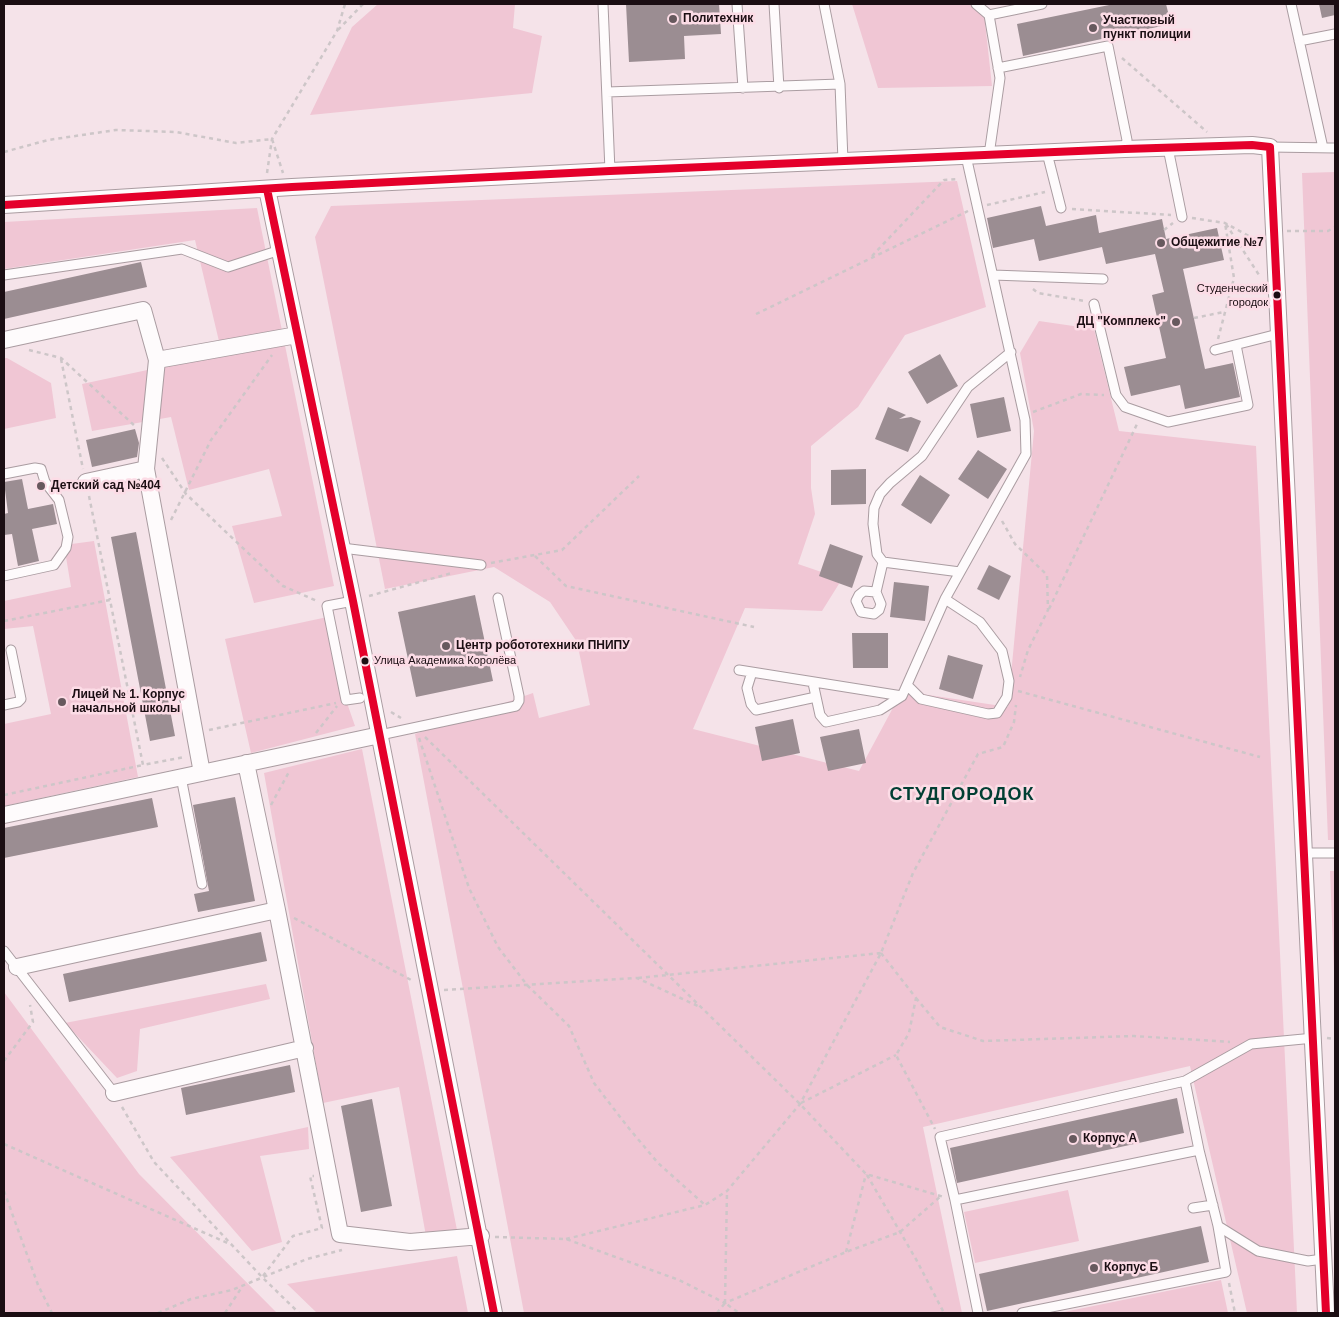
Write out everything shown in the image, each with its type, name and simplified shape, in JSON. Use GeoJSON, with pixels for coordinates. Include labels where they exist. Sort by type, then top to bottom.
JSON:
{"type":"FeatureCollection","features":[{"type":"Feature","properties":{"kind":"street"},"geometry":{"type":"LineString","coordinates":[[4,205],[267,184],[1047,154],[1126,149],[1252,145],[1270,147],[1326,1313]]}},
{"type":"Feature","properties":{"kind":"street"},"geometry":{"type":"LineString","coordinates":[[267,184],[280,250],[291,336],[342,548],[430,988],[486,1236],[494,1313]]}},
{"type":"Feature","properties":{"kind":"street"},"geometry":{"type":"LineString","coordinates":[[4,340],[143,310],[157,360],[146,469],[202,773]]}},
{"type":"Feature","properties":{"kind":"street"},"geometry":{"type":"LineString","coordinates":[[157,360],[291,336]]}},
{"type":"Feature","properties":{"kind":"street"},"geometry":{"type":"LineString","coordinates":[[86,482],[146,469]]}},
{"type":"Feature","properties":{"kind":"street"},"geometry":{"type":"LineString","coordinates":[[4,815],[380,735]]}},
{"type":"Feature","properties":{"kind":"street"},"geometry":{"type":"LineString","coordinates":[[246,764],[305,1048],[340,1234],[410,1242],[486,1236]]}},
{"type":"Feature","properties":{"kind":"street"},"geometry":{"type":"LineString","coordinates":[[21,973],[277,910]]}},
{"type":"Feature","properties":{"kind":"street"},"geometry":{"type":"LineString","coordinates":[[114,1092],[305,1048]]}},
{"type":"Feature","properties":{"kind":"lane"},"geometry":{"type":"LineString","coordinates":[[603,4],[610,171]]}},
{"type":"Feature","properties":{"kind":"lane"},"geometry":{"type":"LineString","coordinates":[[736,4],[743,88]]}},
{"type":"Feature","properties":{"kind":"lane"},"geometry":{"type":"LineString","coordinates":[[774,4],[779,88]]}},
{"type":"Feature","properties":{"kind":"lane"},"geometry":{"type":"LineString","coordinates":[[824,4],[840,84],[843,162]]}},
{"type":"Feature","properties":{"kind":"lane"},"geometry":{"type":"LineString","coordinates":[[976,4],[989,15],[1000,78],[989,155]]}},
{"type":"Feature","properties":{"kind":"lane"},"geometry":{"type":"LineString","coordinates":[[989,15],[1042,4]]}},
{"type":"Feature","properties":{"kind":"lane"},"geometry":{"type":"LineString","coordinates":[[1291,4],[1323,148]]}},
{"type":"Feature","properties":{"kind":"lane"},"geometry":{"type":"LineString","coordinates":[[1299,41],[1335,34]]}},
{"type":"Feature","properties":{"kind":"lane"},"geometry":{"type":"LineString","coordinates":[[998,68],[1108,46],[1127,140],[1126,149]]}},
{"type":"Feature","properties":{"kind":"lane"},"geometry":{"type":"LineString","coordinates":[[606,92],[779,88],[840,84]]}},
{"type":"Feature","properties":{"kind":"lane"},"geometry":{"type":"LineString","coordinates":[[1270,147],[1335,148]]}},
{"type":"Feature","properties":{"kind":"lane"},"geometry":{"type":"LineString","coordinates":[[1168,148],[1182,217]]}},
{"type":"Feature","properties":{"kind":"lane"},"geometry":{"type":"LineString","coordinates":[[1047,154],[1060,208]]}},
{"type":"Feature","properties":{"kind":"lane"},"geometry":{"type":"LineString","coordinates":[[813,683],[820,715],[826,722],[872,712],[902,696],[945,599],[1026,454],[1024,416],[966,156]]}},
{"type":"Feature","properties":{"kind":"lane"},"geometry":{"type":"LineString","coordinates":[[4,274],[182,249],[228,267],[280,250]]}},
{"type":"Feature","properties":{"kind":"lane"},"geometry":{"type":"LineString","coordinates":[[993,275],[1103,278]]}},
{"type":"Feature","properties":{"kind":"lane"},"geometry":{"type":"LineString","coordinates":[[1094,304],[1116,395],[1125,407],[1168,422],[1248,405],[1236,345]]}},
{"type":"Feature","properties":{"kind":"lane"},"geometry":{"type":"LineString","coordinates":[[1215,350],[1278,334]]}},
{"type":"Feature","properties":{"kind":"lane"},"geometry":{"type":"LineString","coordinates":[[960,572],[883,562],[877,554],[873,524],[874,508],[880,494],[890,483],[922,456],[968,386],[1011,352]]}},
{"type":"Feature","properties":{"kind":"lane"},"geometry":{"type":"LineString","coordinates":[[4,474],[36,468],[41,469],[45,482],[60,500],[68,537],[66,548],[54,565],[4,576]]}},
{"type":"Feature","properties":{"kind":"lane"},"geometry":{"type":"LineString","coordinates":[[342,548],[481,565]]}},
{"type":"Feature","properties":{"kind":"lane"},"geometry":{"type":"LineString","coordinates":[[876,592],[883,562]]}},
{"type":"Feature","properties":{"kind":"lane"},"geometry":{"type":"LineString","coordinates":[[380,735],[516,706],[519,701],[498,598]]}},
{"type":"Feature","properties":{"kind":"lane"},"geometry":{"type":"LineString","coordinates":[[907,685],[921,699],[988,714],[997,713],[1007,697],[1010,690],[1002,651],[980,622],[945,599]]}},
{"type":"Feature","properties":{"kind":"lane"},"geometry":{"type":"LineString","coordinates":[[353,600],[328,606],[346,700],[360,698]]}},
{"type":"Feature","properties":{"kind":"lane"},"geometry":{"type":"LineString","coordinates":[[4,705],[18,702],[21,699],[11,650]]}},
{"type":"Feature","properties":{"kind":"lane"},"geometry":{"type":"LineString","coordinates":[[739,670],[902,696]]}},
{"type":"Feature","properties":{"kind":"lane"},"geometry":{"type":"LineString","coordinates":[[752,672],[747,688],[751,704],[756,710],[816,697]]}},
{"type":"Feature","properties":{"kind":"lane"},"geometry":{"type":"LineString","coordinates":[[181,777],[202,884]]}},
{"type":"Feature","properties":{"kind":"lane"},"geometry":{"type":"LineString","coordinates":[[1304,853],[1335,853]]}},
{"type":"Feature","properties":{"kind":"lane"},"geometry":{"type":"LineString","coordinates":[[4,951],[114,1092]]}},
{"type":"Feature","properties":{"kind":"lane"},"geometry":{"type":"LineString","coordinates":[[978,1313],[940,1137],[1184,1081],[1251,1044],[1314,1038]]}},
{"type":"Feature","properties":{"kind":"lane"},"geometry":{"type":"LineString","coordinates":[[1022,1313],[1226,1272],[1218,1226],[1184,1081]]}},
{"type":"Feature","properties":{"kind":"lane"},"geometry":{"type":"LineString","coordinates":[[955,1200],[1199,1150]]}},
{"type":"Feature","properties":{"kind":"lane"},"geometry":{"type":"LineString","coordinates":[[1193,1208],[1213,1205]]}},
{"type":"Feature","properties":{"kind":"lane"},"geometry":{"type":"LineString","coordinates":[[1218,1226],[1258,1251],[1308,1261],[1323,1259]]}},
{"type":"Feature","properties":{"kind":"path"},"geometry":{"type":"LineString","coordinates":[[337,31],[345,4]]}},
{"type":"Feature","properties":{"kind":"path"},"geometry":{"type":"LineString","coordinates":[[267,184],[272,139],[337,31],[363,4]]}},
{"type":"Feature","properties":{"kind":"path"},"geometry":{"type":"LineString","coordinates":[[1108,46],[1212,136]]}},
{"type":"Feature","properties":{"kind":"path"},"geometry":{"type":"LineString","coordinates":[[4,152],[48,140],[116,130],[176,132],[236,143],[272,139]]}},
{"type":"Feature","properties":{"kind":"path"},"geometry":{"type":"LineString","coordinates":[[272,139],[285,179]]}},
{"type":"Feature","properties":{"kind":"path"},"geometry":{"type":"LineString","coordinates":[[871,257],[944,180],[971,177]]}},
{"type":"Feature","properties":{"kind":"path"},"geometry":{"type":"LineString","coordinates":[[756,314],[977,207],[1057,190]]}},
{"type":"Feature","properties":{"kind":"path"},"geometry":{"type":"LineString","coordinates":[[1060,208],[1182,217],[1225,223],[1258,241]]}},
{"type":"Feature","properties":{"kind":"path"},"geometry":{"type":"LineString","coordinates":[[1225,223],[1259,275]]}},
{"type":"Feature","properties":{"kind":"path"},"geometry":{"type":"LineString","coordinates":[[1215,350],[1234,278],[1225,223]]}},
{"type":"Feature","properties":{"kind":"path"},"geometry":{"type":"LineString","coordinates":[[1273,232],[1328,231],[1335,227]]}},
{"type":"Feature","properties":{"kind":"path"},"geometry":{"type":"LineString","coordinates":[[1018,276],[1038,292],[1094,304]]}},
{"type":"Feature","properties":{"kind":"path"},"geometry":{"type":"LineString","coordinates":[[1194,318],[1224,312]]}},
{"type":"Feature","properties":{"kind":"path"},"geometry":{"type":"LineString","coordinates":[[158,541],[186,494],[212,440],[291,336]]}},
{"type":"Feature","properties":{"kind":"path"},"geometry":{"type":"LineString","coordinates":[[23,348],[61,358],[149,439],[186,494],[283,586],[328,606]]}},
{"type":"Feature","properties":{"kind":"path"},"geometry":{"type":"LineString","coordinates":[[1024,416],[1080,394],[1116,395]]}},
{"type":"Feature","properties":{"kind":"path"},"geometry":{"type":"LineString","coordinates":[[486,1236],[566,1239],[705,1205],[727,1191],[800,1104],[881,953],[913,873],[978,754],[1003,747],[1014,722],[1016,691],[1028,650],[1142,414]]}},
{"type":"Feature","properties":{"kind":"path"},"geometry":{"type":"LineString","coordinates":[[481,565],[562,550],[639,476]]}},
{"type":"Feature","properties":{"kind":"path"},"geometry":{"type":"LineString","coordinates":[[993,514],[1004,523],[1015,544],[1047,575],[1048,610]]}},
{"type":"Feature","properties":{"kind":"path"},"geometry":{"type":"LineString","coordinates":[[534,555],[566,586],[754,627]]}},
{"type":"Feature","properties":{"kind":"path"},"geometry":{"type":"LineString","coordinates":[[369,596],[453,573]]}},
{"type":"Feature","properties":{"kind":"path"},"geometry":{"type":"LineString","coordinates":[[4,621],[110,600],[144,765]]}},
{"type":"Feature","properties":{"kind":"path"},"geometry":{"type":"LineString","coordinates":[[1016,691],[1260,757]]}},
{"type":"Feature","properties":{"kind":"path"},"geometry":{"type":"LineString","coordinates":[[195,733],[346,700]]}},
{"type":"Feature","properties":{"kind":"path"},"geometry":{"type":"LineString","coordinates":[[390,712],[416,728],[800,1104],[866,1174],[944,1313]]}},
{"type":"Feature","properties":{"kind":"path"},"geometry":{"type":"LineString","coordinates":[[416,728],[469,888],[498,947],[527,985],[570,1026],[594,1083],[627,1126],[658,1163],[705,1205]]}},
{"type":"Feature","properties":{"kind":"path"},"geometry":{"type":"LineString","coordinates":[[4,795],[199,754]]}},
{"type":"Feature","properties":{"kind":"path"},"geometry":{"type":"LineString","coordinates":[[277,910],[430,988],[443,990],[669,976],[881,953]]}},
{"type":"Feature","properties":{"kind":"path"},"geometry":{"type":"LineString","coordinates":[[881,953],[940,1027],[983,1041],[1134,1036],[1251,1044]]}},
{"type":"Feature","properties":{"kind":"path"},"geometry":{"type":"LineString","coordinates":[[4,1061],[33,1022],[21,973]]}},
{"type":"Feature","properties":{"kind":"path"},"geometry":{"type":"LineString","coordinates":[[636,978],[702,1008]]}},
{"type":"Feature","properties":{"kind":"path"},"geometry":{"type":"LineString","coordinates":[[800,1104],[896,1055],[909,1033],[916,998]]}},
{"type":"Feature","properties":{"kind":"path"},"geometry":{"type":"LineString","coordinates":[[896,1055],[940,1137]]}},
{"type":"Feature","properties":{"kind":"path"},"geometry":{"type":"LineString","coordinates":[[114,1092],[154,1162],[262,1277],[300,1313]]}},
{"type":"Feature","properties":{"kind":"path"},"geometry":{"type":"LineString","coordinates":[[4,1144],[233,1246]]}},
{"type":"Feature","properties":{"kind":"path"},"geometry":{"type":"LineString","coordinates":[[262,1277],[293,1236],[322,1228],[310,1176],[328,1173]]}},
{"type":"Feature","properties":{"kind":"path"},"geometry":{"type":"LineString","coordinates":[[866,1174],[955,1200]]}},
{"type":"Feature","properties":{"kind":"path"},"geometry":{"type":"LineString","coordinates":[[846,1252],[866,1174]]}},
{"type":"Feature","properties":{"kind":"path"},"geometry":{"type":"LineString","coordinates":[[4,1190],[38,1285],[52,1313]]}},
{"type":"Feature","properties":{"kind":"path"},"geometry":{"type":"LineString","coordinates":[[725,1303],[727,1191]]}},
{"type":"Feature","properties":{"kind":"path"},"geometry":{"type":"LineString","coordinates":[[717,1313],[725,1303],[846,1252],[900,1232],[942,1196]]}},
{"type":"Feature","properties":{"kind":"path"},"geometry":{"type":"LineString","coordinates":[[566,1239],[679,1280],[725,1303],[739,1313]]}},
{"type":"Feature","properties":{"kind":"path"},"geometry":{"type":"LineString","coordinates":[[158,1313],[191,1299],[242,1286],[307,1259],[345,1249]]}},
{"type":"Feature","properties":{"kind":"path"},"geometry":{"type":"LineString","coordinates":[[1226,1272],[1235,1313]]}},
{"type":"Feature","properties":{"kind":"path"},"geometry":{"type":"LineString","coordinates":[[225,1313],[242,1286]]}},
{"type":"Feature","properties":{"kind":"shaded area"},"geometry":{"type":"Polygon","coordinates":[[[378,4],[515,4],[513,28],[542,36],[532,93],[310,115],[352,27],[378,4]]]}},
{"type":"Feature","properties":{"kind":"shaded area"},"geometry":{"type":"Polygon","coordinates":[[[852,4],[983,4],[992,86],[878,88],[852,4]]]}},
{"type":"Feature","properties":{"kind":"shaded area"},"geometry":{"type":"Polygon","coordinates":[[[1335,172],[1335,840],[1328,840],[1302,173],[1335,172]]]}},
{"type":"Feature","properties":{"kind":"shaded area"},"geometry":{"type":"Polygon","coordinates":[[[957,181],[986,307],[905,335],[858,407],[811,446],[811,488],[815,514],[798,564],[842,579],[822,611],[745,608],[693,729],[859,771],[902,691],[1008,707],[1034,431],[1020,353],[1039,321],[1094,329],[1119,431],[1256,446],[1297,1313],[1247,1313],[1190,1066],[923,1127],[962,1313],[524,1313],[415,734],[533,693],[539,718],[590,705],[577,642],[550,602],[494,567],[385,589],[315,237],[331,206],[957,181]]]}},
{"type":"Feature","properties":{"kind":"shaded area"},"geometry":{"type":"Polygon","coordinates":[[[257,208],[334,586],[254,603],[232,526],[282,516],[269,469],[189,490],[171,417],[92,431],[82,384],[222,354],[195,240],[4,269],[4,222],[257,208]]]}},
{"type":"Feature","properties":{"kind":"shaded area"},"geometry":{"type":"Polygon","coordinates":[[[4,358],[51,383],[56,418],[4,429],[4,358]]]}},
{"type":"Feature","properties":{"kind":"shaded area","name":"Лицей № 1. Корпус начальной школы"},"geometry":{"type":"Polygon","coordinates":[[[94,541],[138,777],[4,806],[4,724],[51,714],[33,626],[4,629],[4,601],[71,587],[64,545],[94,541]]]}},
{"type":"Feature","properties":{"kind":"shaded area"},"geometry":{"type":"Polygon","coordinates":[[[332,616],[346,700],[355,726],[251,753],[225,639],[332,616]]]}},
{"type":"Feature","properties":{"kind":"shaded area"},"geometry":{"type":"Polygon","coordinates":[[[362,749],[457,1230],[426,1236],[399,1087],[323,1103],[264,773],[362,749]]]}},
{"type":"Feature","properties":{"kind":"shaded area"},"geometry":{"type":"Polygon","coordinates":[[[1330,871],[1335,871],[1335,996],[1330,871]]]}},
{"type":"Feature","properties":{"kind":"shaded area"},"geometry":{"type":"Polygon","coordinates":[[[266,984],[270,999],[140,1029],[137,1071],[117,1078],[65,1023],[266,984]]]}},
{"type":"Feature","properties":{"kind":"shaded area"},"geometry":{"type":"Polygon","coordinates":[[[4,992],[139,1174],[277,1313],[4,1313],[4,992]]]}},
{"type":"Feature","properties":{"kind":"shaded area"},"geometry":{"type":"Polygon","coordinates":[[[308,1127],[309,1149],[260,1156],[282,1242],[252,1251],[170,1157],[308,1127]]]}},
{"type":"Feature","properties":{"kind":"shaded area"},"geometry":{"type":"Polygon","coordinates":[[[1068,1190],[1079,1241],[975,1263],[964,1212],[1068,1190]]]}},
{"type":"Feature","properties":{"kind":"shaded area"},"geometry":{"type":"Polygon","coordinates":[[[457,1256],[468,1313],[317,1313],[287,1284],[457,1256]]]}},
{"type":"Feature","properties":{"kind":"shaded area"},"geometry":{"type":"Polygon","coordinates":[[[1221,1280],[1228,1313],[1059,1313],[1221,1280]]]}},
{"type":"Feature","properties":{"kind":"building","name":"Политехник"},"geometry":{"type":"Polygon","coordinates":[[[626,4],[719,4],[721,34],[684,36],[685,59],[629,62],[626,4]]]}},
{"type":"Feature","properties":{"kind":"building"},"geometry":{"type":"Polygon","coordinates":[[[1114,4],[1166,4],[1171,24],[1023,56],[1017,24],[1114,4]]]}},
{"type":"Feature","properties":{"kind":"building"},"geometry":{"type":"Polygon","coordinates":[[[1319,4],[1335,4],[1335,15],[1322,18],[1319,4]]]}},
{"type":"Feature","properties":{"kind":"building"},"geometry":{"type":"Polygon","coordinates":[[[1041,206],[1046,226],[1096,215],[1099,233],[1162,219],[1166,239],[1217,228],[1224,260],[1183,269],[1205,369],[1233,363],[1240,397],[1185,409],[1180,385],[1131,396],[1124,367],[1166,358],[1152,295],[1164,292],[1155,254],[1106,264],[1102,247],[1039,261],[1034,239],[993,248],[987,218],[1041,206]]]}},
{"type":"Feature","properties":{"kind":"building"},"geometry":{"type":"Polygon","coordinates":[[[141,262],[147,287],[4,319],[4,292],[141,262]]]}},
{"type":"Feature","properties":{"kind":"building"},"geometry":{"type":"Polygon","coordinates":[[[940,354],[958,386],[927,404],[908,372],[940,354]]]}},
{"type":"Feature","properties":{"kind":"building"},"geometry":{"type":"Polygon","coordinates":[[[1004,397],[1011,431],[977,438],[970,404],[1004,397]]]}},
{"type":"Feature","properties":{"kind":"building"},"geometry":{"type":"Polygon","coordinates":[[[888,407],[906,415],[899,419],[911,417],[921,421],[908,452],[875,439],[888,407]]]}},
{"type":"Feature","properties":{"kind":"building"},"geometry":{"type":"Polygon","coordinates":[[[135,429],[139,443],[137,457],[92,467],[86,440],[135,429]]]}},
{"type":"Feature","properties":{"kind":"building"},"geometry":{"type":"Polygon","coordinates":[[[978,450],[1007,469],[988,499],[958,479],[978,450]]]}},
{"type":"Feature","properties":{"kind":"building"},"geometry":{"type":"Polygon","coordinates":[[[866,469],[866,504],[831,505],[831,470],[866,469]]]}},
{"type":"Feature","properties":{"kind":"building"},"geometry":{"type":"Polygon","coordinates":[[[920,475],[950,495],[931,524],[901,505],[920,475]]]}},
{"type":"Feature","properties":{"kind":"building"},"geometry":{"type":"Polygon","coordinates":[[[22,479],[28,509],[53,504],[57,524],[32,529],[39,561],[18,566],[12,534],[4,535],[4,514],[8,513],[4,482],[22,479]]]}},
{"type":"Feature","properties":{"kind":"building"},"geometry":{"type":"Polygon","coordinates":[[[136,532],[175,736],[150,741],[111,537],[136,532]]]}},
{"type":"Feature","properties":{"kind":"building"},"geometry":{"type":"Polygon","coordinates":[[[830,544],[863,556],[852,588],[819,576],[830,544]]]}},
{"type":"Feature","properties":{"kind":"building"},"geometry":{"type":"Polygon","coordinates":[[[989,565],[1011,576],[999,600],[977,589],[989,565]]]}},
{"type":"Feature","properties":{"kind":"building"},"geometry":{"type":"Polygon","coordinates":[[[894,582],[929,586],[925,621],[890,617],[894,582]]]}},
{"type":"Feature","properties":{"kind":"building","name":"Центр робототехники ПНИПУ"},"geometry":{"type":"Polygon","coordinates":[[[475,595],[493,681],[416,697],[398,612],[475,595]]]}},
{"type":"Feature","properties":{"kind":"building"},"geometry":{"type":"Polygon","coordinates":[[[852,633],[888,633],[888,668],[853,668],[852,633]]]}},
{"type":"Feature","properties":{"kind":"building"},"geometry":{"type":"Polygon","coordinates":[[[948,655],[983,665],[973,699],[939,689],[948,655]]]}},
{"type":"Feature","properties":{"kind":"building"},"geometry":{"type":"Polygon","coordinates":[[[793,719],[800,753],[762,761],[755,727],[793,719]]]}},
{"type":"Feature","properties":{"kind":"building"},"geometry":{"type":"Polygon","coordinates":[[[859,729],[866,763],[828,771],[820,737],[859,729]]]}},
{"type":"Feature","properties":{"kind":"building"},"geometry":{"type":"Polygon","coordinates":[[[235,797],[255,901],[198,912],[194,894],[209,891],[193,805],[235,797]]]}},
{"type":"Feature","properties":{"kind":"building"},"geometry":{"type":"Polygon","coordinates":[[[152,798],[158,827],[4,858],[4,828],[152,798]]]}},
{"type":"Feature","properties":{"kind":"building"},"geometry":{"type":"Polygon","coordinates":[[[261,932],[267,961],[69,1002],[63,974],[261,932]]]}},
{"type":"Feature","properties":{"kind":"building"},"geometry":{"type":"Polygon","coordinates":[[[290,1065],[295,1092],[186,1115],[181,1088],[290,1065]]]}},
{"type":"Feature","properties":{"kind":"building","name":"Корпус А"},"geometry":{"type":"Polygon","coordinates":[[[1177,1098],[1184,1133],[957,1183],[950,1148],[1177,1098]]]}},
{"type":"Feature","properties":{"kind":"building"},"geometry":{"type":"Polygon","coordinates":[[[372,1099],[392,1206],[361,1212],[341,1106],[372,1099]]]}},
{"type":"Feature","properties":{"kind":"building","name":"Корпус Б"},"geometry":{"type":"Polygon","coordinates":[[[1201,1226],[1209,1262],[987,1311],[979,1274],[1201,1226]]]}},
{"type":"Feature","properties":{"kind":"transit line"},"geometry":{"type":"LineString","coordinates":[[4,205],[292,187],[610,171],[1125,149],[1252,145],[1270,147],[1326,1313]]}},
{"type":"Feature","properties":{"kind":"transit line"},"geometry":{"type":"LineString","coordinates":[[267,189],[353,601],[494,1313]]}},
{"type":"Feature","properties":{"kind":"place","name":"Политехник"},"geometry":{"type":"Point","coordinates":[673,19]}},
{"type":"Feature","properties":{"kind":"place","name":"Участковый пункт полиции"},"geometry":{"type":"Point","coordinates":[1093,28]}},
{"type":"Feature","properties":{"kind":"place","name":"Общежитие №7"},"geometry":{"type":"Point","coordinates":[1161,243]}},
{"type":"Feature","properties":{"kind":"place","name":"Студенческий городок"},"geometry":{"type":"Point","coordinates":[1277,295]}},
{"type":"Feature","properties":{"kind":"place","name":"ДЦ \"Комплекс\""},"geometry":{"type":"Point","coordinates":[1176,322]}},
{"type":"Feature","properties":{"kind":"place","name":"Детский сад №404"},"geometry":{"type":"Point","coordinates":[41,486]}},
{"type":"Feature","properties":{"kind":"place","name":"Центр робототехники ПНИПУ"},"geometry":{"type":"Point","coordinates":[446,646]}},
{"type":"Feature","properties":{"kind":"place","name":"Улица Академика Королёва"},"geometry":{"type":"Point","coordinates":[365,661]}},
{"type":"Feature","properties":{"kind":"place","name":"Лицей № 1. Корпус начальной школы"},"geometry":{"type":"Point","coordinates":[62,702]}},
{"type":"Feature","properties":{"kind":"place","name":"Корпус А"},"geometry":{"type":"Point","coordinates":[1073,1139]}},
{"type":"Feature","properties":{"kind":"place","name":"Корпус Б"},"geometry":{"type":"Point","coordinates":[1094,1268]}},
{"type":"Feature","properties":{"kind":"district","name":"СТУДГОРОДОК"},"geometry":{"type":"Point","coordinates":[962,795]}}]}
